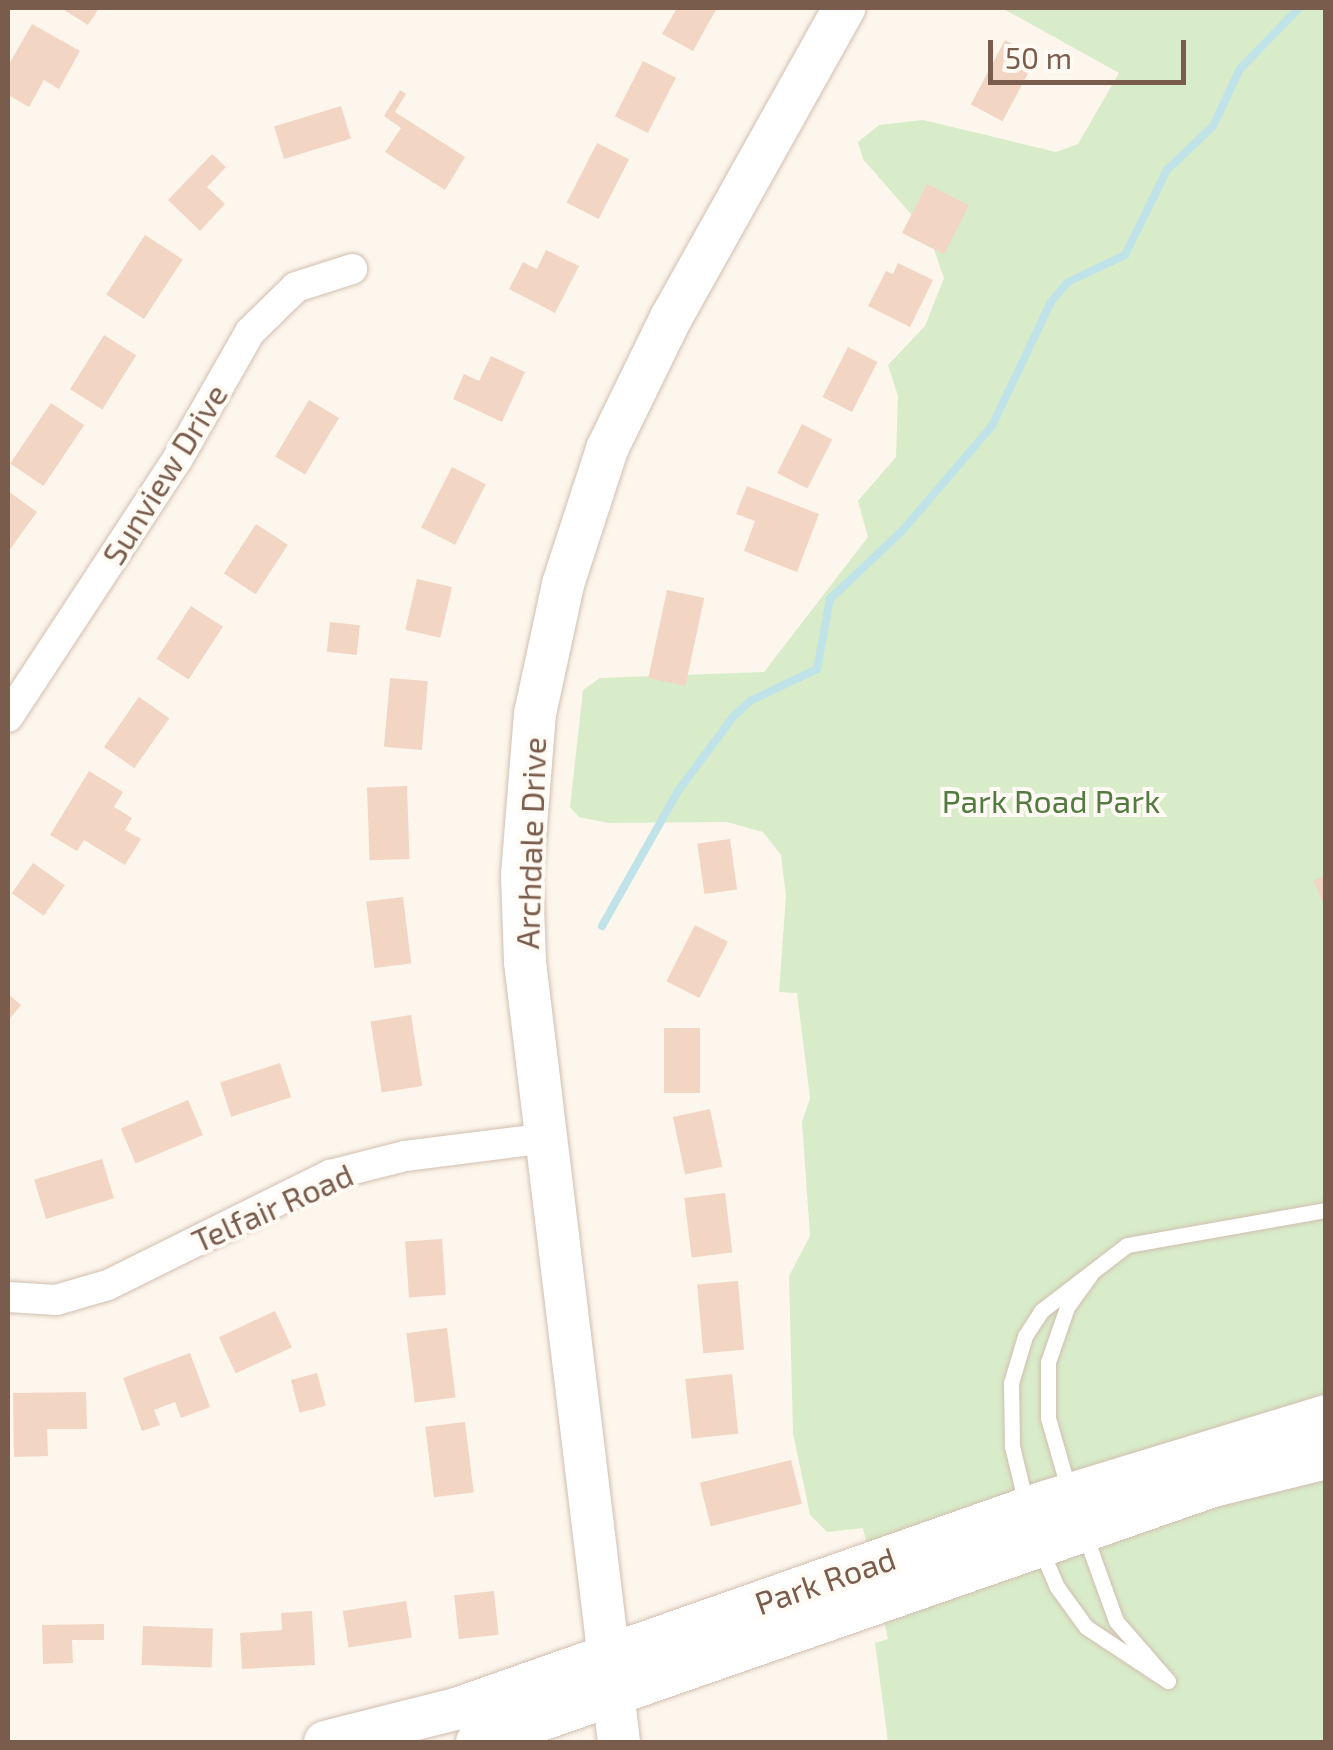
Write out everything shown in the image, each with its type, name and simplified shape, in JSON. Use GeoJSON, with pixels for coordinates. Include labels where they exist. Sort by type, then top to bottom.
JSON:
{"type":"FeatureCollection","features":[{"type":"Feature","properties":{"kind":"main road","name":"Archdale Drive"},"geometry":{"type":"LineString","coordinates":[[619,1742],[525,962],[522,875],[535,714],[562,584],[633,393],[844,8]]}},
{"type":"Feature","properties":{"kind":"main road","name":"Park Road"},"geometry":{"type":"LineString","coordinates":[[324,1742],[459,1708],[609,1656],[1034,1528],[1326,1416]]}},
{"type":"Feature","properties":{"kind":"main road","name":"Park Road"},"geometry":{"type":"LineString","coordinates":[[1077,1513],[1214,1486],[1326,1458]]}},
{"type":"Feature","properties":{"kind":"main road","name":"Park Road"},"geometry":{"type":"LineString","coordinates":[[477,1742],[614,1700],[1034,1528]]}},
{"type":"Feature","properties":{"kind":"street","name":"Sunview Drive"},"geometry":{"type":"LineString","coordinates":[[8,717],[177,460],[250,332],[296,287],[352,269]]}},
{"type":"Feature","properties":{"kind":"street","name":"Telfair Road"},"geometry":{"type":"LineString","coordinates":[[8,1297],[56,1300],[108,1285],[346,1170],[547,1138]]}},
{"type":"Feature","properties":{"kind":"lane"},"geometry":{"type":"LineString","coordinates":[[1090,1274],[1067,1307],[1048,1362],[1048,1418],[1116,1621],[1168,1681],[1086,1627],[1056,1587],[1034,1528],[1010,1428],[1016,1360],[1042,1311],[1090,1274],[1141,1241],[1326,1210]]}},
{"type":"Feature","properties":{"kind":"green space","name":"Park Road Park"},"geometry":{"type":"Polygon","coordinates":[[[1002,8],[1325,8],[1325,1742],[888,1742],[875,1643],[888,1639],[863,1528],[827,1532],[810,1515],[793,1433],[789,1276],[810,1236],[802,1122],[810,1098],[797,993],[779,992],[786,896],[781,855],[763,832],[727,822],[609,823],[579,817],[570,807],[583,690],[600,678],[764,672],[868,537],[858,501],[896,457],[898,396],[888,365],[925,326],[944,278],[929,235],[863,159],[858,142],[879,125],[923,120],[1056,152],[1078,144],[1119,73],[1002,8]]]}},
{"type":"Feature","properties":{"kind":"building"},"geometry":{"type":"Polygon","coordinates":[[[61,8],[99,8],[88,25],[61,8]]]}},
{"type":"Feature","properties":{"kind":"building"},"geometry":{"type":"Polygon","coordinates":[[[677,8],[717,8],[693,51],[662,34],[677,8]]]}},
{"type":"Feature","properties":{"kind":"building"},"geometry":{"type":"Polygon","coordinates":[[[32,24],[80,51],[59,89],[44,80],[29,107],[8,95],[8,66],[32,24]]]}},
{"type":"Feature","properties":{"kind":"building"},"geometry":{"type":"Polygon","coordinates":[[[1005,40],[1037,57],[1003,121],[971,104],[1005,40]]]}},
{"type":"Feature","properties":{"kind":"building"},"geometry":{"type":"Polygon","coordinates":[[[643,61],[676,78],[648,133],[615,116],[643,61]]]}},
{"type":"Feature","properties":{"kind":"building"},"geometry":{"type":"Polygon","coordinates":[[[400,90],[406,94],[395,112],[465,157],[445,190],[385,152],[401,128],[384,116],[400,90]]]}},
{"type":"Feature","properties":{"kind":"building"},"geometry":{"type":"Polygon","coordinates":[[[341,106],[351,139],[284,159],[274,126],[341,106]]]}},
{"type":"Feature","properties":{"kind":"building"},"geometry":{"type":"Polygon","coordinates":[[[597,143],[629,159],[599,219],[567,203],[597,143]]]}},
{"type":"Feature","properties":{"kind":"building"},"geometry":{"type":"Polygon","coordinates":[[[212,154],[226,167],[207,187],[225,204],[200,231],[168,200],[212,154]]]}},
{"type":"Feature","properties":{"kind":"building"},"geometry":{"type":"Polygon","coordinates":[[[927,184],[969,205],[944,254],[902,233],[927,184]]]}},
{"type":"Feature","properties":{"kind":"building"},"geometry":{"type":"Polygon","coordinates":[[[145,235],[183,260],[144,319],[106,295],[145,235]]]}},
{"type":"Feature","properties":{"kind":"building"},"geometry":{"type":"Polygon","coordinates":[[[546,250],[579,266],[555,313],[509,289],[523,262],[537,269],[546,250]]]}},
{"type":"Feature","properties":{"kind":"building"},"geometry":{"type":"Polygon","coordinates":[[[898,263],[933,280],[910,327],[868,306],[886,271],[893,274],[898,263]]]}},
{"type":"Feature","properties":{"kind":"building"},"geometry":{"type":"Polygon","coordinates":[[[104,335],[136,355],[102,409],[70,389],[104,335]]]}},
{"type":"Feature","properties":{"kind":"building"},"geometry":{"type":"Polygon","coordinates":[[[848,347],[877,362],[852,412],[823,397],[848,347]]]}},
{"type":"Feature","properties":{"kind":"building"},"geometry":{"type":"Polygon","coordinates":[[[491,356],[525,372],[502,422],[453,399],[464,374],[479,381],[491,356]]]}},
{"type":"Feature","properties":{"kind":"building"},"geometry":{"type":"Polygon","coordinates":[[[309,400],[339,418],[305,475],[275,457],[309,400]]]}},
{"type":"Feature","properties":{"kind":"building"},"geometry":{"type":"Polygon","coordinates":[[[51,403],[84,425],[43,486],[10,464],[51,403]]]}},
{"type":"Feature","properties":{"kind":"building"},"geometry":{"type":"Polygon","coordinates":[[[802,424],[832,439],[807,488],[777,473],[802,424]]]}},
{"type":"Feature","properties":{"kind":"building"},"geometry":{"type":"Polygon","coordinates":[[[452,467],[486,484],[455,545],[421,528],[452,467]]]}},
{"type":"Feature","properties":{"kind":"building"},"geometry":{"type":"Polygon","coordinates":[[[747,486],[819,514],[797,572],[744,551],[755,521],[736,514],[747,486]]]}},
{"type":"Feature","properties":{"kind":"building"},"geometry":{"type":"Polygon","coordinates":[[[8,491],[37,512],[8,552],[8,491]]]}},
{"type":"Feature","properties":{"kind":"building"},"geometry":{"type":"Polygon","coordinates":[[[256,524],[288,545],[256,594],[224,573],[256,524]]]}},
{"type":"Feature","properties":{"kind":"building"},"geometry":{"type":"Polygon","coordinates":[[[417,579],[452,587],[440,638],[405,630],[417,579]]]}},
{"type":"Feature","properties":{"kind":"building"},"geometry":{"type":"Polygon","coordinates":[[[667,590],[704,598],[685,686],[648,678],[667,590]]]}},
{"type":"Feature","properties":{"kind":"building"},"geometry":{"type":"Polygon","coordinates":[[[191,606],[223,627],[189,680],[157,659],[191,606]]]}},
{"type":"Feature","properties":{"kind":"building"},"geometry":{"type":"Polygon","coordinates":[[[330,622],[360,625],[357,655],[327,652],[330,622]]]}},
{"type":"Feature","properties":{"kind":"building"},"geometry":{"type":"Polygon","coordinates":[[[390,678],[428,681],[422,750],[384,747],[390,678]]]}},
{"type":"Feature","properties":{"kind":"building"},"geometry":{"type":"Polygon","coordinates":[[[139,697],[169,718],[134,768],[104,747],[139,697]]]}},
{"type":"Feature","properties":{"kind":"building"},"geometry":{"type":"Polygon","coordinates":[[[89,771],[123,792],[114,807],[132,818],[125,830],[141,839],[125,865],[84,840],[77,851],[50,835],[89,771]]]}},
{"type":"Feature","properties":{"kind":"building"},"geometry":{"type":"Polygon","coordinates":[[[407,786],[410,859],[370,860],[367,787],[407,786]]]}},
{"type":"Feature","properties":{"kind":"building"},"geometry":{"type":"Polygon","coordinates":[[[730,839],[737,890],[704,894],[697,844],[730,839]]]}},
{"type":"Feature","properties":{"kind":"building"},"geometry":{"type":"Polygon","coordinates":[[[33,863],[65,885],[44,916],[12,893],[33,863]]]}},
{"type":"Feature","properties":{"kind":"building"},"geometry":{"type":"Polygon","coordinates":[[[1326,875],[1326,908],[1313,881],[1326,875]]]}},
{"type":"Feature","properties":{"kind":"building"},"geometry":{"type":"Polygon","coordinates":[[[403,897],[411,964],[374,968],[366,902],[403,897]]]}},
{"type":"Feature","properties":{"kind":"building"},"geometry":{"type":"Polygon","coordinates":[[[695,925],[728,942],[699,998],[666,981],[695,925]]]}},
{"type":"Feature","properties":{"kind":"building"},"geometry":{"type":"Polygon","coordinates":[[[8,994],[21,1005],[8,1021],[8,994]]]}},
{"type":"Feature","properties":{"kind":"building"},"geometry":{"type":"Polygon","coordinates":[[[411,1015],[422,1086],[382,1093],[371,1021],[411,1015]]]}},
{"type":"Feature","properties":{"kind":"building"},"geometry":{"type":"Polygon","coordinates":[[[664,1028],[700,1028],[700,1093],[664,1093],[664,1028]]]}},
{"type":"Feature","properties":{"kind":"building"},"geometry":{"type":"Polygon","coordinates":[[[280,1063],[291,1097],[231,1117],[220,1082],[280,1063]]]}},
{"type":"Feature","properties":{"kind":"building"},"geometry":{"type":"Polygon","coordinates":[[[188,1100],[203,1135],[136,1164],[121,1129],[188,1100]]]}},
{"type":"Feature","properties":{"kind":"building"},"geometry":{"type":"Polygon","coordinates":[[[710,1109],[722,1167],[685,1175],[673,1117],[710,1109]]]}},
{"type":"Feature","properties":{"kind":"building"},"geometry":{"type":"Polygon","coordinates":[[[102,1159],[114,1198],[46,1219],[34,1180],[102,1159]]]}},
{"type":"Feature","properties":{"kind":"building"},"geometry":{"type":"Polygon","coordinates":[[[725,1193],[732,1253],[692,1258],[684,1198],[725,1193]]]}},
{"type":"Feature","properties":{"kind":"building"},"geometry":{"type":"Polygon","coordinates":[[[442,1239],[446,1295],[409,1297],[405,1242],[442,1239]]]}},
{"type":"Feature","properties":{"kind":"building"},"geometry":{"type":"Polygon","coordinates":[[[738,1281],[744,1350],[703,1353],[697,1285],[738,1281]]]}},
{"type":"Feature","properties":{"kind":"building"},"geometry":{"type":"Polygon","coordinates":[[[275,1311],[292,1347],[236,1373],[219,1337],[275,1311]]]}},
{"type":"Feature","properties":{"kind":"building"},"geometry":{"type":"Polygon","coordinates":[[[447,1328],[456,1397],[415,1402],[406,1333],[447,1328]]]}},
{"type":"Feature","properties":{"kind":"building"},"geometry":{"type":"Polygon","coordinates":[[[190,1353],[210,1407],[181,1418],[175,1402],[154,1410],[160,1425],[142,1431],[123,1378],[190,1353]]]}},
{"type":"Feature","properties":{"kind":"building"},"geometry":{"type":"Polygon","coordinates":[[[317,1373],[326,1406],[300,1413],[291,1380],[317,1373]]]}},
{"type":"Feature","properties":{"kind":"building"},"geometry":{"type":"Polygon","coordinates":[[[732,1374],[738,1434],[692,1439],[685,1379],[732,1374]]]}},
{"type":"Feature","properties":{"kind":"building"},"geometry":{"type":"Polygon","coordinates":[[[86,1392],[87,1429],[47,1429],[48,1456],[14,1457],[13,1393],[86,1392]]]}},
{"type":"Feature","properties":{"kind":"building"},"geometry":{"type":"Polygon","coordinates":[[[465,1422],[474,1492],[434,1497],[425,1427],[465,1422]]]}},
{"type":"Feature","properties":{"kind":"building"},"geometry":{"type":"Polygon","coordinates":[[[791,1460],[802,1504],[711,1526],[700,1483],[791,1460]]]}},
{"type":"Feature","properties":{"kind":"building"},"geometry":{"type":"Polygon","coordinates":[[[494,1591],[499,1635],[459,1639],[454,1595],[494,1591]]]}},
{"type":"Feature","properties":{"kind":"building"},"geometry":{"type":"Polygon","coordinates":[[[406,1601],[412,1638],[349,1648],[343,1611],[406,1601]]]}},
{"type":"Feature","properties":{"kind":"building"},"geometry":{"type":"Polygon","coordinates":[[[312,1611],[315,1665],[242,1669],[240,1633],[282,1630],[281,1613],[312,1611]]]}},
{"type":"Feature","properties":{"kind":"building"},"geometry":{"type":"Polygon","coordinates":[[[104,1624],[104,1640],[72,1640],[73,1663],[43,1664],[42,1625],[104,1624]]]}},
{"type":"Feature","properties":{"kind":"building"},"geometry":{"type":"Polygon","coordinates":[[[143,1626],[213,1628],[212,1667],[142,1665],[143,1626]]]}},
{"type":"Feature","properties":{"kind":"waterway"},"geometry":{"type":"LineString","coordinates":[[602,926],[678,791],[733,717],[750,701],[817,669],[830,599],[902,531],[992,426],[1051,302],[1068,282],[1125,255],[1167,170],[1213,126],[1240,69],[1299,8]]}}]}
